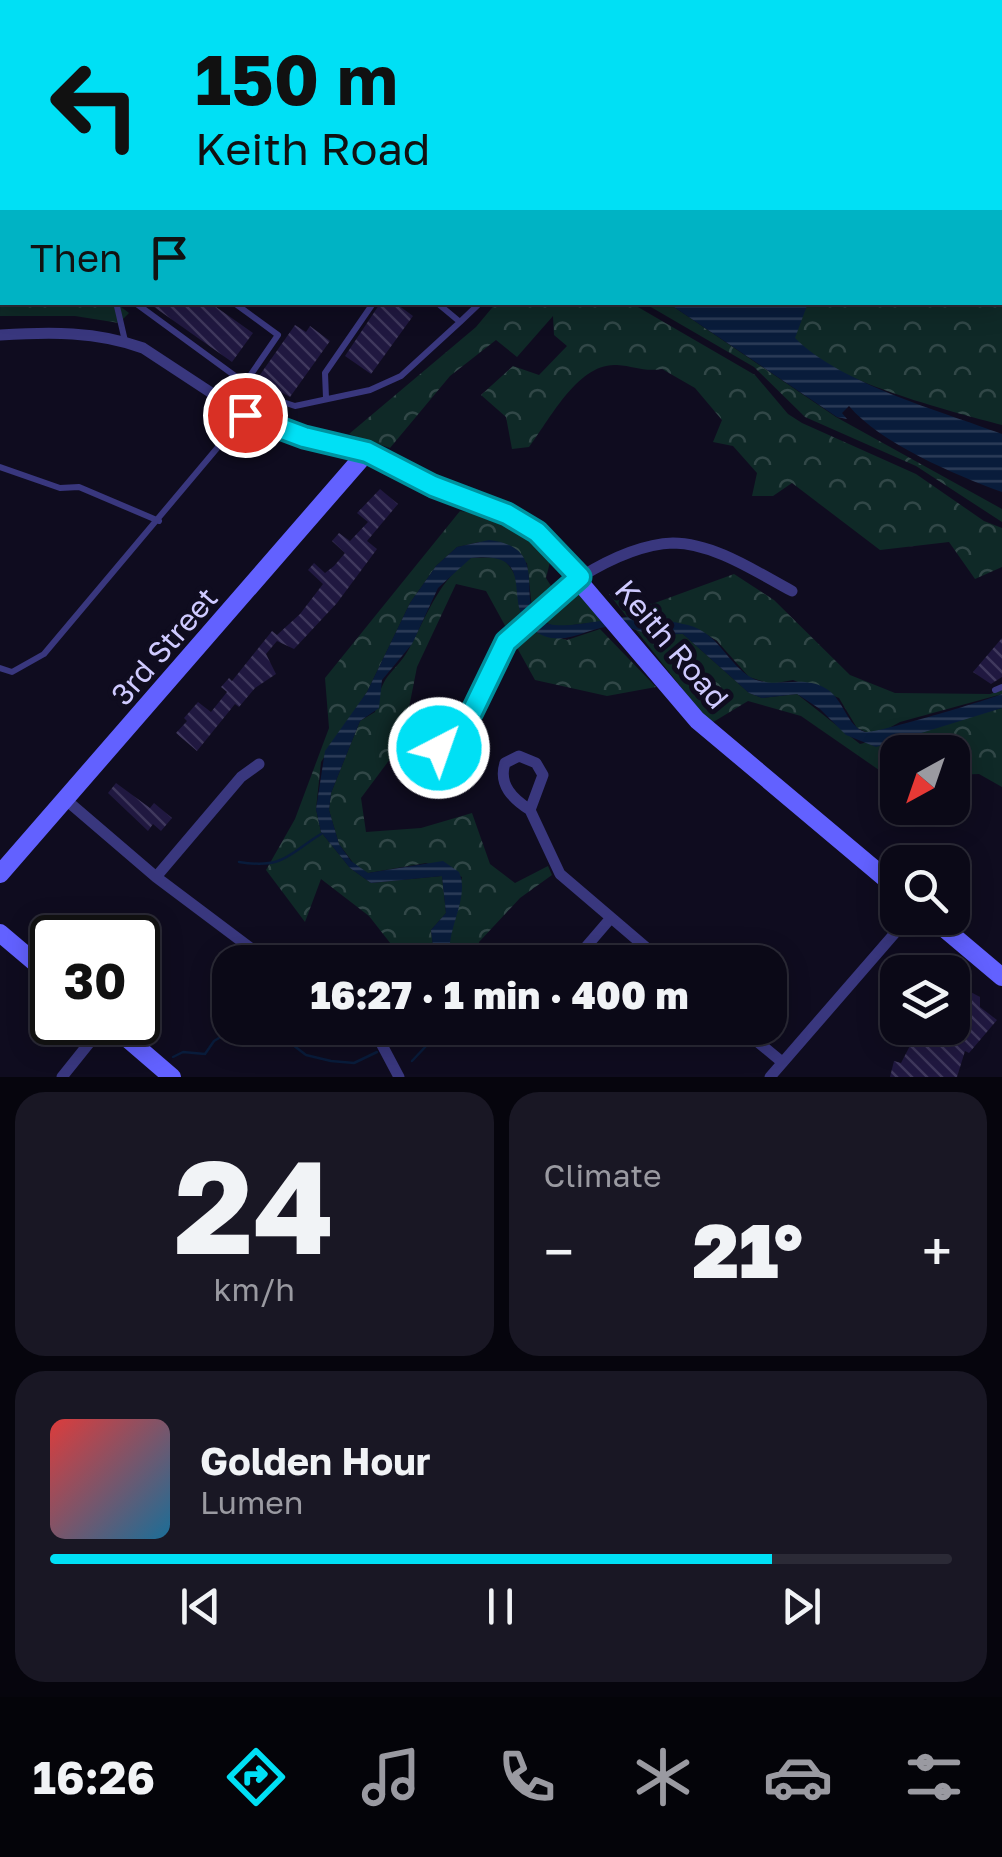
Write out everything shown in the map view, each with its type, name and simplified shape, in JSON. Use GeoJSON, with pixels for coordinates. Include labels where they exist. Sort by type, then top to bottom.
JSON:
{"type":"FeatureCollection","features":[{"type":"Feature","properties":{"kind":"street","name":"Keith Road"},"geometry":{"type":"LineString","coordinates":[[0,334],[66,332],[143,348],[245,415],[304,437],[367,452],[433,486],[507,514],[537,532],[580,577],[697,720],[880,874]]}},
{"type":"Feature","properties":{"kind":"street","name":"3rd Street"},"geometry":{"type":"LineString","coordinates":[[0,874],[367,452]]}},
{"type":"Feature","properties":{"kind":"street"},"geometry":{"type":"LineString","coordinates":[[423,756],[439,748],[472,712],[506,642],[551,598],[580,577],[628,554],[674,543],[731,558],[792,592]]}},
{"type":"Feature","properties":{"kind":"street"},"geometry":{"type":"LineString","coordinates":[[530,810],[542,775],[530,758],[514,757],[503,767],[503,780],[512,797],[530,810],[560,874],[643,945]]}},
{"type":"Feature","properties":{"kind":"street"},"geometry":{"type":"LineString","coordinates":[[156,877],[241,778],[258,764]]}},
{"type":"Feature","properties":{"kind":"street"},"geometry":{"type":"LineString","coordinates":[[65,800],[156,877],[246,945]]}},
{"type":"Feature","properties":{"kind":"street"},"geometry":{"type":"LineString","coordinates":[[587,945],[610,918]]}},
{"type":"Feature","properties":{"kind":"street"},"geometry":{"type":"LineString","coordinates":[[0,933],[30,958]]}},
{"type":"Feature","properties":{"kind":"street"},"geometry":{"type":"LineString","coordinates":[[770,1077],[893,935]]}},
{"type":"Feature","properties":{"kind":"street"},"geometry":{"type":"LineString","coordinates":[[952,935],[1002,977]]}},
{"type":"Feature","properties":{"kind":"street"},"geometry":{"type":"LineString","coordinates":[[62,1077],[88,1045]]}},
{"type":"Feature","properties":{"kind":"street"},"geometry":{"type":"LineString","coordinates":[[134,1045],[172,1077]]}},
{"type":"Feature","properties":{"kind":"street"},"geometry":{"type":"LineString","coordinates":[[382,1045],[399,1077]]}},
{"type":"Feature","properties":{"kind":"street"},"geometry":{"type":"LineString","coordinates":[[762,1045],[782,1062]]}},
{"type":"Feature","properties":{"kind":"lane"},"geometry":{"type":"LineString","coordinates":[[117,305],[126,342]]}},
{"type":"Feature","properties":{"kind":"lane"},"geometry":{"type":"LineString","coordinates":[[138,305],[261,395],[296,406],[370,390],[401,376],[478,305]]}},
{"type":"Feature","properties":{"kind":"lane"},"geometry":{"type":"LineString","coordinates":[[237,305],[278,335],[245,383]]}},
{"type":"Feature","properties":{"kind":"lane"},"geometry":{"type":"LineString","coordinates":[[326,398],[325,373],[372,305]]}},
{"type":"Feature","properties":{"kind":"lane"},"geometry":{"type":"LineString","coordinates":[[440,305],[460,322]]}},
{"type":"Feature","properties":{"kind":"lane"},"geometry":{"type":"LineString","coordinates":[[0,668],[12,672],[44,654],[160,521],[245,415]]}},
{"type":"Feature","properties":{"kind":"lane"},"geometry":{"type":"LineString","coordinates":[[0,467],[60,488],[79,486],[160,521]]}},
{"type":"Feature","properties":{"kind":"green space"},"geometry":{"type":"Polygon","coordinates":[[[0,305],[119,305],[129,313],[119,323],[75,316],[0,316],[0,305]]]}},
{"type":"Feature","properties":{"kind":"green space"},"geometry":{"type":"Polygon","coordinates":[[[494,305],[634,305],[755,375],[788,414],[802,423],[916,474],[984,521],[1002,528],[1002,567],[975,579],[949,542],[880,550],[792,483],[773,496],[752,496],[757,473],[733,446],[713,442],[722,420],[695,388],[662,369],[617,365],[590,373],[566,395],[529,447],[512,449],[506,417],[481,395],[513,366],[539,375],[567,346],[554,335],[553,316],[517,357],[496,340],[450,376],[390,448],[349,434],[476,327],[494,305]]]}},
{"type":"Feature","properties":{"kind":"green space"},"geometry":{"type":"Polygon","coordinates":[[[647,305],[671,305],[836,417],[1002,509],[1002,522],[916,466],[805,417],[754,367],[647,305]]]}},
{"type":"Feature","properties":{"kind":"green space"},"geometry":{"type":"Polygon","coordinates":[[[781,305],[1002,305],[1002,425],[860,380],[810,354],[788,326],[781,305]]]}},
{"type":"Feature","properties":{"kind":"green space"},"geometry":{"type":"Polygon","coordinates":[[[460,511],[498,521],[551,558],[546,578],[553,589],[532,608],[527,563],[479,542],[457,547],[436,566],[410,603],[367,692],[321,762],[316,809],[321,832],[350,868],[371,883],[442,876],[446,913],[431,930],[433,945],[392,945],[369,916],[321,879],[305,922],[266,870],[295,819],[329,728],[325,678],[460,511]]]}},
{"type":"Feature","properties":{"kind":"green space"},"geometry":{"type":"Polygon","coordinates":[[[499,557],[506,562],[515,576],[522,618],[508,631],[486,591],[456,584],[417,667],[402,743],[361,798],[366,832],[421,828],[472,813],[490,864],[515,883],[548,866],[552,875],[520,898],[479,945],[449,945],[462,877],[426,863],[368,873],[357,868],[339,844],[329,810],[331,793],[360,721],[375,712],[386,679],[406,654],[443,586],[471,558],[499,557]]]}},
{"type":"Feature","properties":{"kind":"green space"},"geometry":{"type":"Polygon","coordinates":[[[734,574],[774,600],[850,675],[895,693],[990,694],[1002,690],[1002,694],[900,722],[880,733],[866,732],[857,728],[839,698],[793,680],[771,684],[749,677],[717,641],[698,629],[627,617],[609,594],[652,604],[734,574]]]}},
{"type":"Feature","properties":{"kind":"green space"},"geometry":{"type":"Polygon","coordinates":[[[581,591],[605,621],[556,627],[540,620],[581,591]]]}},
{"type":"Feature","properties":{"kind":"green space"},"geometry":{"type":"Polygon","coordinates":[[[600,629],[656,687],[607,696],[535,680],[515,644],[532,630],[567,640],[600,629]]]}},
{"type":"Feature","properties":{"kind":"green space"},"geometry":{"type":"Polygon","coordinates":[[[636,630],[683,634],[749,693],[762,698],[797,694],[860,744],[880,739],[880,771],[801,716],[748,701],[710,724],[636,630]]]}},
{"type":"Feature","properties":{"kind":"green space"},"geometry":{"type":"Polygon","coordinates":[[[1002,708],[1002,787],[979,774],[970,774],[970,735],[896,735],[1002,708]]]}},
{"type":"Feature","properties":{"kind":"water"},"geometry":{"type":"Polygon","coordinates":[[[671,305],[807,305],[795,338],[815,354],[893,395],[1002,434],[1002,492],[899,445],[849,406],[842,413],[847,419],[837,417],[671,305]]]}},
{"type":"Feature","properties":{"kind":"water"},"geometry":{"type":"Polygon","coordinates":[[[489,540],[520,553],[529,575],[533,611],[540,620],[574,625],[644,617],[688,625],[708,635],[752,678],[770,683],[806,682],[825,688],[865,732],[1002,694],[1002,708],[915,735],[880,735],[880,746],[876,747],[846,735],[820,709],[797,694],[762,698],[749,693],[683,634],[651,634],[609,626],[565,638],[542,635],[523,617],[516,581],[505,562],[471,558],[438,588],[412,644],[382,680],[379,708],[360,721],[331,793],[329,810],[339,844],[351,861],[368,873],[443,861],[459,872],[462,893],[450,945],[433,945],[431,930],[446,913],[442,876],[371,883],[350,868],[321,832],[316,809],[325,751],[367,692],[410,603],[436,566],[457,547],[489,540]]]}},
{"type":"Feature","properties":{"kind":"building"},"geometry":{"type":"Polygon","coordinates":[[[151,305],[213,305],[253,333],[232,362],[151,305]]]}},
{"type":"Feature","properties":{"kind":"building"},"geometry":{"type":"Polygon","coordinates":[[[379,305],[398,305],[413,316],[371,374],[345,356],[379,305]]]}},
{"type":"Feature","properties":{"kind":"building"},"geometry":{"type":"Polygon","coordinates":[[[295,325],[306,332],[310,326],[330,341],[290,397],[257,379],[295,325]]]}},
{"type":"Feature","properties":{"kind":"building"},"geometry":{"type":"Polygon","coordinates":[[[380,489],[398,504],[367,541],[377,549],[337,603],[294,649],[277,641],[266,654],[276,674],[255,688],[239,707],[235,704],[197,751],[176,733],[187,721],[184,718],[198,702],[211,712],[227,692],[221,687],[229,678],[232,681],[272,631],[277,635],[300,614],[323,584],[308,570],[314,563],[325,573],[334,566],[345,553],[332,541],[339,533],[350,541],[368,522],[357,513],[380,489]]]}},
{"type":"Feature","properties":{"kind":"building"},"geometry":{"type":"Polygon","coordinates":[[[1002,638],[1002,677],[991,684],[973,672],[1002,638]]]}},
{"type":"Feature","properties":{"kind":"building"},"geometry":{"type":"Polygon","coordinates":[[[116,783],[150,808],[154,803],[172,818],[161,831],[153,824],[148,831],[108,793],[116,783]]]}},
{"type":"Feature","properties":{"kind":"building"},"geometry":{"type":"Polygon","coordinates":[[[970,992],[980,997],[980,1007],[997,1020],[969,1053],[965,1051],[957,1077],[890,1077],[894,1061],[901,1063],[910,1045],[970,1045],[970,992]]]}},
{"type":"Feature","properties":{"kind":"waterway"},"geometry":{"type":"LineString","coordinates":[[239,862],[276,862],[321,834]]}},
{"type":"Feature","properties":{"kind":"waterway"},"geometry":{"type":"LineString","coordinates":[[173,1057],[183,1052],[205,1054],[214,1041],[232,1030],[276,1032],[306,1055],[331,1061],[354,1063],[377,1052]]}},
{"type":"Feature","properties":{"kind":"waterway"},"geometry":{"type":"LineString","coordinates":[[412,1061],[427,1045]]}},
{"type":"Feature","properties":{"kind":"route"},"geometry":{"type":"LineString","coordinates":[[245,415],[304,437],[367,452],[454,496],[507,514],[537,532],[580,577],[551,598],[506,642],[472,712],[439,748]]}}]}
